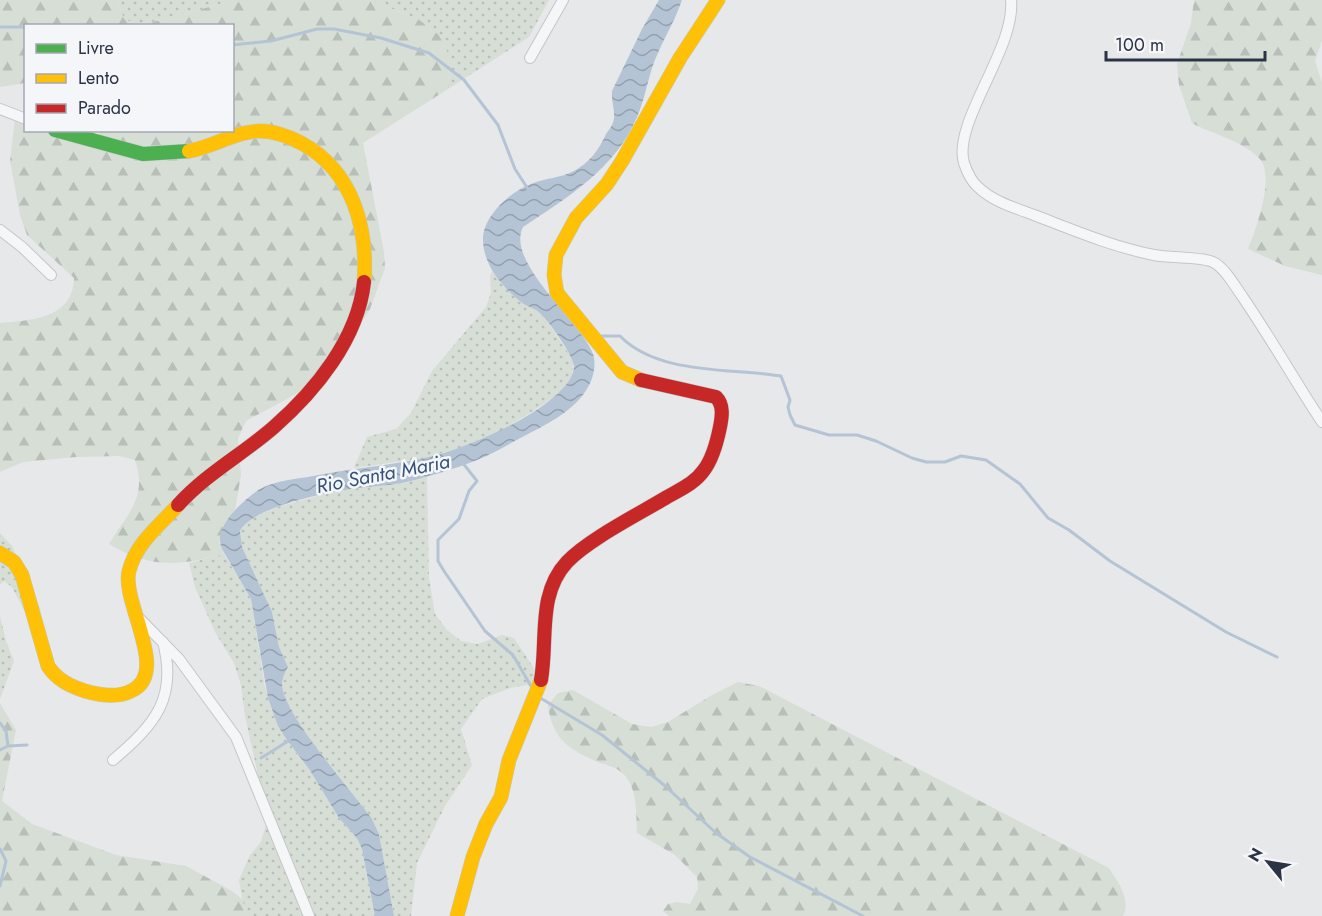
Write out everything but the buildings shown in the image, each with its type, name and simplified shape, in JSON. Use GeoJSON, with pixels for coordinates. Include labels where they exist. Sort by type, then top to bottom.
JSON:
{"type":"FeatureCollection","features":[{"type":"Feature","properties":{"kind":"street"},"geometry":{"type":"LineString","coordinates":[[530,58],[563,0]]}},
{"type":"Feature","properties":{"kind":"street"},"geometry":{"type":"LineString","coordinates":[[457,916],[473,857],[486,824],[501,797],[509,760],[540,686],[544,664],[549,590],[567,562],[591,543],[694,482],[705,470],[714,450],[723,412],[720,400],[716,397],[636,379],[622,372],[567,308],[557,293],[554,275],[556,255],[568,231],[576,218],[607,184],[622,161],[680,58],[718,0]]}},
{"type":"Feature","properties":{"kind":"street"},"geometry":{"type":"LineString","coordinates":[[1011,0],[1010,20],[1003,42],[963,145],[964,163],[977,186],[989,196],[1012,206],[1131,249],[1155,256],[1206,259],[1214,262],[1230,279],[1259,321],[1322,422]]}},
{"type":"Feature","properties":{"kind":"street"},"geometry":{"type":"LineString","coordinates":[[0,109],[24,118]]}},
{"type":"Feature","properties":{"kind":"street"},"geometry":{"type":"LineString","coordinates":[[0,553],[14,562],[22,575],[48,666],[54,676],[78,689],[117,696],[129,693],[138,687],[147,672],[148,659],[128,586],[131,562],[141,545],[206,477],[275,426],[315,384],[348,337],[358,315],[365,286],[366,254],[356,210],[343,179],[327,161],[300,143],[275,132],[257,131],[194,151],[147,154],[63,132]]}},
{"type":"Feature","properties":{"kind":"street"},"geometry":{"type":"LineString","coordinates":[[0,230],[51,274]]}},
{"type":"Feature","properties":{"kind":"street"},"geometry":{"type":"LineString","coordinates":[[134,614],[179,659],[236,737],[309,916]]}},
{"type":"Feature","properties":{"kind":"street"},"geometry":{"type":"LineString","coordinates":[[113,760],[147,729],[161,705],[168,670],[163,641]]}},
{"type":"Feature","properties":{"kind":"green space"},"geometry":{"type":"Polygon","coordinates":[[[0,0],[117,0],[124,19],[137,24],[24,24],[24,83],[0,87],[0,0]]]}},
{"type":"Feature","properties":{"kind":"green space"},"geometry":{"type":"Polygon","coordinates":[[[117,0],[235,0],[157,21],[137,24],[124,19],[117,0]]]}},
{"type":"Feature","properties":{"kind":"green space"},"geometry":{"type":"Polygon","coordinates":[[[235,0],[369,0],[418,19],[443,38],[449,58],[448,89],[363,143],[385,268],[370,309],[338,361],[309,387],[246,421],[238,438],[241,475],[235,510],[219,542],[224,554],[193,561],[165,563],[138,558],[109,544],[134,505],[139,485],[135,460],[119,456],[76,457],[23,462],[0,472],[0,323],[37,318],[59,309],[67,302],[72,292],[74,278],[27,235],[20,215],[10,161],[15,118],[24,121],[24,132],[50,132],[64,138],[96,138],[100,132],[234,132],[234,24],[137,24],[157,21],[235,0]]]}},
{"type":"Feature","properties":{"kind":"green space"},"geometry":{"type":"Polygon","coordinates":[[[369,0],[549,0],[529,37],[448,89],[449,58],[418,19],[369,0]]]}},
{"type":"Feature","properties":{"kind":"green space"},"geometry":{"type":"Polygon","coordinates":[[[1194,0],[1322,0],[1322,40],[1315,61],[1322,83],[1322,275],[1285,266],[1248,249],[1263,202],[1266,177],[1264,166],[1252,152],[1236,142],[1192,123],[1179,85],[1177,64],[1191,23],[1194,0]]]}},
{"type":"Feature","properties":{"kind":"green space"},"geometry":{"type":"Polygon","coordinates":[[[492,271],[504,287],[524,305],[534,308],[543,315],[573,360],[572,376],[562,390],[544,404],[507,427],[462,447],[425,458],[354,468],[367,437],[396,429],[411,413],[432,371],[486,307],[491,293],[492,271]]]}},
{"type":"Feature","properties":{"kind":"green space"},"geometry":{"type":"Polygon","coordinates":[[[427,476],[429,578],[435,614],[447,630],[461,641],[478,644],[502,635],[514,638],[543,682],[510,688],[482,699],[461,729],[472,765],[445,806],[417,863],[411,916],[394,916],[379,834],[372,819],[305,732],[285,697],[282,682],[288,667],[279,647],[272,612],[242,547],[240,531],[250,519],[277,507],[340,490],[405,483],[427,476]]]}},
{"type":"Feature","properties":{"kind":"green space"},"geometry":{"type":"Polygon","coordinates":[[[0,533],[12,546],[41,610],[28,618],[12,587],[4,581],[0,585],[0,533]]]}},
{"type":"Feature","properties":{"kind":"green space"},"geometry":{"type":"Polygon","coordinates":[[[224,554],[251,599],[265,687],[272,710],[287,740],[309,769],[339,818],[357,837],[362,849],[375,916],[245,916],[239,880],[250,855],[261,842],[266,825],[264,802],[245,716],[241,685],[234,663],[215,632],[195,587],[189,563],[224,554]]]}},
{"type":"Feature","properties":{"kind":"green space"},"geometry":{"type":"Polygon","coordinates":[[[0,616],[14,661],[0,699],[0,616]]]}},
{"type":"Feature","properties":{"kind":"green space"},"geometry":{"type":"Polygon","coordinates":[[[738,682],[759,686],[1109,868],[1124,897],[1123,916],[669,916],[663,911],[668,904],[677,902],[690,904],[698,889],[697,877],[675,855],[637,833],[635,800],[627,778],[616,769],[580,753],[564,742],[554,727],[548,705],[558,693],[573,690],[632,724],[651,727],[668,722],[738,682]]]}},
{"type":"Feature","properties":{"kind":"green space"},"geometry":{"type":"Polygon","coordinates":[[[0,703],[16,730],[2,801],[32,824],[116,855],[186,866],[232,891],[243,900],[245,916],[0,916],[0,703]]]}},
{"type":"Feature","properties":{"kind":"water","name":"Rio Santa Maria"},"geometry":{"type":"Polygon","coordinates":[[[659,0],[682,0],[655,59],[639,111],[628,135],[603,167],[589,180],[523,227],[520,241],[525,258],[534,275],[575,326],[593,354],[592,378],[580,398],[573,406],[548,423],[469,463],[407,482],[347,489],[285,504],[257,516],[240,531],[242,547],[272,612],[279,647],[288,667],[282,682],[285,697],[305,732],[372,819],[379,834],[394,916],[375,916],[362,849],[357,838],[339,818],[309,769],[278,726],[268,698],[251,599],[222,549],[221,532],[237,508],[264,487],[291,479],[424,458],[456,449],[524,418],[546,403],[565,385],[572,376],[574,367],[570,355],[541,314],[522,303],[495,275],[486,258],[484,230],[493,213],[515,192],[536,182],[574,171],[585,164],[597,150],[614,120],[612,91],[659,0]]]}},
{"type":"Feature","properties":{"kind":"waterway"},"geometry":{"type":"LineString","coordinates":[[0,27],[24,27]]}},
{"type":"Feature","properties":{"kind":"waterway"},"geometry":{"type":"LineString","coordinates":[[234,45],[271,41],[317,29],[334,29],[381,38],[429,53],[464,80],[498,125],[515,169],[528,189]]}},
{"type":"Feature","properties":{"kind":"waterway"},"geometry":{"type":"LineString","coordinates":[[598,336],[620,336],[636,349],[674,364],[781,376],[790,400],[788,407],[795,425],[829,435],[857,435],[926,462],[945,462],[961,456],[986,460],[1020,484],[1048,518],[1069,530],[1110,561],[1226,632],[1277,657]]}},
{"type":"Feature","properties":{"kind":"waterway"},"geometry":{"type":"LineString","coordinates":[[462,462],[477,481],[469,491],[459,519],[438,540],[438,561],[485,631],[513,655],[532,688]]}},
{"type":"Feature","properties":{"kind":"waterway"},"geometry":{"type":"LineString","coordinates":[[542,699],[602,735],[664,785],[716,833],[750,857],[863,916]]}},
{"type":"Feature","properties":{"kind":"waterway"},"geometry":{"type":"LineString","coordinates":[[0,723],[6,731],[8,746]]}},
{"type":"Feature","properties":{"kind":"waterway"},"geometry":{"type":"LineString","coordinates":[[261,758],[290,740]]}},
{"type":"Feature","properties":{"kind":"waterway"},"geometry":{"type":"LineString","coordinates":[[0,750],[8,746],[27,745]]}},
{"type":"Feature","properties":{"kind":"waterway"},"geometry":{"type":"LineString","coordinates":[[0,849],[6,861],[0,886]]}},
{"type":"Feature","properties":{"kind":"traffic: fast"},"geometry":{"type":"LineString","coordinates":[[62,132],[143,154],[189,151]]}},
{"type":"Feature","properties":{"kind":"traffic: slow"},"geometry":{"type":"LineString","coordinates":[[641,380],[622,372],[557,293],[554,275],[556,255],[576,218],[607,184],[622,161],[680,58],[718,0]]}},
{"type":"Feature","properties":{"kind":"traffic: slow"},"geometry":{"type":"LineString","coordinates":[[189,151],[242,134],[260,131],[288,137],[320,156],[334,170],[354,203],[363,242],[364,282]]}},
{"type":"Feature","properties":{"kind":"traffic: slow"},"geometry":{"type":"LineString","coordinates":[[0,553],[14,562],[22,575],[48,666],[55,675],[64,682],[85,691],[120,695],[131,691],[142,682],[146,669],[146,653],[128,584],[132,561],[156,527],[178,505]]}},
{"type":"Feature","properties":{"kind":"traffic: slow"},"geometry":{"type":"LineString","coordinates":[[457,916],[473,857],[486,824],[501,797],[509,760],[541,680]]}},
{"type":"Feature","properties":{"kind":"traffic: jam"},"geometry":{"type":"LineString","coordinates":[[178,505],[201,483],[274,427],[305,397],[344,343],[360,303],[364,282]]}},
{"type":"Feature","properties":{"kind":"traffic: jam"},"geometry":{"type":"LineString","coordinates":[[541,680],[547,603],[551,588],[567,562],[601,536],[692,482],[704,470],[714,450],[722,415],[716,397],[641,380]]}}]}
